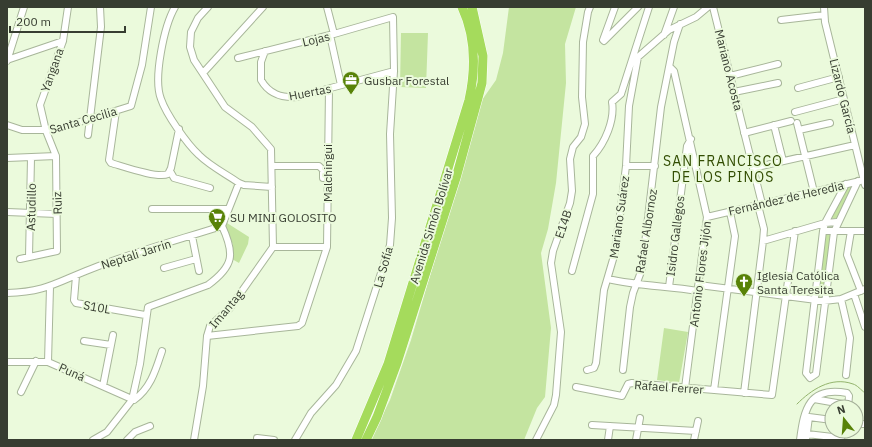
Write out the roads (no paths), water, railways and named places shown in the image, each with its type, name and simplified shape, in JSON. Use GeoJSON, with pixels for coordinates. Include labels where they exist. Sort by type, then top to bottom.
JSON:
{"type":"FeatureCollection","features":[{"type":"Feature","properties":{"kind":"highway","name":"Avenida Simón Bolívar"},"geometry":{"type":"LineString","coordinates":[[356,440],[388,364],[469,100],[474,61],[471,33],[462,7]]}},
{"type":"Feature","properties":{"kind":"highway","name":"Avenida Simón Bolívar"},"geometry":{"type":"LineString","coordinates":[[366,440],[377,417],[397,363],[456,178],[482,83],[483,56],[479,30],[472,7]]}},
{"type":"Feature","properties":{"kind":"street"},"geometry":{"type":"LineString","coordinates":[[7,60],[24,7]]}},
{"type":"Feature","properties":{"kind":"street","name":"Yangana"},"geometry":{"type":"LineString","coordinates":[[56,156],[46,131],[40,101],[63,41],[68,7]]}},
{"type":"Feature","properties":{"kind":"street"},"geometry":{"type":"LineString","coordinates":[[88,135],[101,27],[100,7]]}},
{"type":"Feature","properties":{"kind":"street"},"geometry":{"type":"LineString","coordinates":[[175,7],[166,28],[160,59],[159,92],[165,108],[199,155],[239,183],[244,185],[272,187]]}},
{"type":"Feature","properties":{"kind":"street"},"geometry":{"type":"LineString","coordinates":[[208,7],[198,18],[191,32],[190,47],[194,60],[226,107],[252,127],[270,146],[272,166],[273,248],[327,246]]}},
{"type":"Feature","properties":{"kind":"street"},"geometry":{"type":"LineString","coordinates":[[203,73],[263,7]]}},
{"type":"Feature","properties":{"kind":"street"},"geometry":{"type":"LineString","coordinates":[[327,7],[341,85]]}},
{"type":"Feature","properties":{"kind":"street","name":"E14B"},"geometry":{"type":"LineString","coordinates":[[536,440],[552,411],[556,395],[561,332],[551,263],[570,202],[572,191],[570,159],[573,147],[581,137],[585,124],[582,97],[583,42],[590,7]]}},
{"type":"Feature","properties":{"kind":"street"},"geometry":{"type":"LineString","coordinates":[[615,7],[603,40],[604,42],[638,7]]}},
{"type":"Feature","properties":{"kind":"street","name":"Mariano Suárez"},"geometry":{"type":"LineString","coordinates":[[587,370],[594,368],[596,363],[604,290],[614,256],[626,166],[629,106],[636,57],[649,7]]}},
{"type":"Feature","properties":{"kind":"street"},"geometry":{"type":"LineString","coordinates":[[664,36],[674,7]]}},
{"type":"Feature","properties":{"kind":"street"},"geometry":{"type":"LineString","coordinates":[[572,271],[593,194],[593,156],[602,146],[605,139],[613,110],[612,102],[621,94],[626,75],[636,57],[670,30],[696,17],[708,7]]}},
{"type":"Feature","properties":{"kind":"street","name":"Mariano Acosta"},"geometry":{"type":"LineString","coordinates":[[713,7],[753,168],[764,229],[744,393]]}},
{"type":"Feature","properties":{"kind":"street","name":"Lizardo García"},"geometry":{"type":"LineString","coordinates":[[824,7],[824,15],[863,181]]}},
{"type":"Feature","properties":{"kind":"street","name":"Santa Cecilia"},"geometry":{"type":"LineString","coordinates":[[7,125],[22,130],[46,131],[131,106],[142,65],[150,8]]}},
{"type":"Feature","properties":{"kind":"street"},"geometry":{"type":"LineString","coordinates":[[781,20],[824,15]]}},
{"type":"Feature","properties":{"kind":"street","name":"Lojas"},"geometry":{"type":"LineString","coordinates":[[238,58],[332,35],[393,17]]}},
{"type":"Feature","properties":{"kind":"street","name":"La Sofía"},"geometry":{"type":"LineString","coordinates":[[295,440],[311,413],[343,374],[356,352],[390,245],[392,218],[390,134],[394,71],[393,17]]}},
{"type":"Feature","properties":{"kind":"street"},"geometry":{"type":"LineString","coordinates":[[670,67],[674,42],[680,24]]}},
{"type":"Feature","properties":{"kind":"street"},"geometry":{"type":"LineString","coordinates":[[7,60],[63,41]]}},
{"type":"Feature","properties":{"kind":"street","name":"Huertas"},"geometry":{"type":"LineString","coordinates":[[265,51],[261,62],[259,75],[264,86],[273,93],[285,98],[329,89],[394,71]]}},
{"type":"Feature","properties":{"kind":"street"},"geometry":{"type":"LineString","coordinates":[[730,76],[778,64]]}},
{"type":"Feature","properties":{"kind":"street","name":"Antonio Flores Jijón"},"geometry":{"type":"LineString","coordinates":[[670,67],[674,71],[691,139],[707,217],[685,388]]}},
{"type":"Feature","properties":{"kind":"street","name":"Rafael Albornoz"},"geometry":{"type":"LineString","coordinates":[[623,370],[630,307],[636,284],[642,269],[661,107],[670,67]]}},
{"type":"Feature","properties":{"kind":"street"},"geometry":{"type":"LineString","coordinates":[[798,88],[839,77]]}},
{"type":"Feature","properties":{"kind":"street"},"geometry":{"type":"LineString","coordinates":[[734,92],[778,82]]}},
{"type":"Feature","properties":{"kind":"street","name":"Malchingui"},"geometry":{"type":"LineString","coordinates":[[207,336],[300,325],[327,246],[329,89]]}},
{"type":"Feature","properties":{"kind":"street"},"geometry":{"type":"LineString","coordinates":[[795,112],[844,99]]}},
{"type":"Feature","properties":{"kind":"street"},"geometry":{"type":"LineString","coordinates":[[116,111],[109,153],[111,163],[165,175],[170,171],[179,129]]}},
{"type":"Feature","properties":{"kind":"street"},"geometry":{"type":"LineString","coordinates":[[744,133],[774,125],[794,122],[799,130],[814,192]]}},
{"type":"Feature","properties":{"kind":"street"},"geometry":{"type":"LineString","coordinates":[[799,130],[830,123]]}},
{"type":"Feature","properties":{"kind":"street"},"geometry":{"type":"LineString","coordinates":[[774,125],[783,161]]}},
{"type":"Feature","properties":{"kind":"street","name":"Isidro Gallegos"},"geometry":{"type":"LineString","coordinates":[[669,287],[687,146],[691,139]]}},
{"type":"Feature","properties":{"kind":"street"},"geometry":{"type":"LineString","coordinates":[[753,168],[855,145]]}},
{"type":"Feature","properties":{"kind":"street"},"geometry":{"type":"LineString","coordinates":[[7,158],[56,156]]}},
{"type":"Feature","properties":{"kind":"street","name":"Ruiz"},"geometry":{"type":"LineString","coordinates":[[29,257],[58,251],[56,156]]}},
{"type":"Feature","properties":{"kind":"street","name":"Astudillo"},"geometry":{"type":"LineString","coordinates":[[29,257],[31,158]]}},
{"type":"Feature","properties":{"kind":"street"},"geometry":{"type":"LineString","coordinates":[[272,166],[319,166],[323,170],[324,184],[327,188]]}},
{"type":"Feature","properties":{"kind":"street"},"geometry":{"type":"LineString","coordinates":[[626,166],[655,166]]}},
{"type":"Feature","properties":{"kind":"street"},"geometry":{"type":"LineString","coordinates":[[170,171],[174,178],[210,188]]}},
{"type":"Feature","properties":{"kind":"street"},"geometry":{"type":"LineString","coordinates":[[846,184],[825,223],[823,231],[806,373],[810,378],[816,374],[824,301],[834,232],[837,222],[863,181]]}},
{"type":"Feature","properties":{"kind":"street","name":"Fernández de Heredia"},"geometry":{"type":"LineString","coordinates":[[707,217],[863,181]]}},
{"type":"Feature","properties":{"kind":"street"},"geometry":{"type":"LineString","coordinates":[[132,400],[140,364],[145,315],[149,305],[200,289],[217,278],[225,270],[231,257],[231,249],[222,226],[227,209],[239,183]]}},
{"type":"Feature","properties":{"kind":"street"},"geometry":{"type":"LineString","coordinates":[[152,209],[227,209]]}},
{"type":"Feature","properties":{"kind":"street"},"geometry":{"type":"LineString","coordinates":[[7,212],[57,214]]}},
{"type":"Feature","properties":{"kind":"street"},"geometry":{"type":"LineString","coordinates":[[714,390],[735,236],[730,212]]}},
{"type":"Feature","properties":{"kind":"street"},"geometry":{"type":"LineString","coordinates":[[763,241],[825,223],[837,222]]}},
{"type":"Feature","properties":{"kind":"street","name":"Neptali Jarrin"},"geometry":{"type":"LineString","coordinates":[[7,292],[24,292],[50,287],[91,269],[222,226]]}},
{"type":"Feature","properties":{"kind":"street"},"geometry":{"type":"LineString","coordinates":[[823,231],[834,232],[865,230]]}},
{"type":"Feature","properties":{"kind":"street"},"geometry":{"type":"LineString","coordinates":[[785,296],[795,231]]}},
{"type":"Feature","properties":{"kind":"street"},"geometry":{"type":"LineString","coordinates":[[608,279],[636,284],[669,287],[728,289],[824,301],[841,299],[863,290],[847,255],[851,231]]}},
{"type":"Feature","properties":{"kind":"street"},"geometry":{"type":"LineString","coordinates":[[192,236],[199,271]]}},
{"type":"Feature","properties":{"kind":"street","name":"Imantag"},"geometry":{"type":"LineString","coordinates":[[194,440],[203,386],[207,336],[210,326],[230,308],[273,248]]}},
{"type":"Feature","properties":{"kind":"street"},"geometry":{"type":"LineString","coordinates":[[20,259],[29,257]]}},
{"type":"Feature","properties":{"kind":"street"},"geometry":{"type":"LineString","coordinates":[[164,268],[196,259]]}},
{"type":"Feature","properties":{"kind":"street","name":"S10L"},"geometry":{"type":"LineString","coordinates":[[76,276],[74,300],[76,303],[145,315]]}},
{"type":"Feature","properties":{"kind":"street"},"geometry":{"type":"LineString","coordinates":[[48,362],[50,287]]}},
{"type":"Feature","properties":{"kind":"street"},"geometry":{"type":"LineString","coordinates":[[854,294],[865,327]]}},
{"type":"Feature","properties":{"kind":"street","name":"Rafael Ferrer"},"geometry":{"type":"LineString","coordinates":[[576,387],[622,396],[631,383],[769,396],[773,393],[785,296]]}},
{"type":"Feature","properties":{"kind":"street"},"geometry":{"type":"LineString","coordinates":[[841,299],[850,338],[846,375]]}},
{"type":"Feature","properties":{"kind":"street"},"geometry":{"type":"LineString","coordinates":[[103,386],[113,335]]}},
{"type":"Feature","properties":{"kind":"street"},"geometry":{"type":"LineString","coordinates":[[84,341],[111,345]]}},
{"type":"Feature","properties":{"kind":"street"},"geometry":{"type":"LineString","coordinates":[[93,440],[107,432],[132,400],[141,395],[149,384],[162,351]]}},
{"type":"Feature","properties":{"kind":"street"},"geometry":{"type":"LineString","coordinates":[[21,392],[36,361]]}},
{"type":"Feature","properties":{"kind":"street","name":"Puná"},"geometry":{"type":"LineString","coordinates":[[7,362],[48,362],[132,400]]}},
{"type":"Feature","properties":{"kind":"street"},"geometry":{"type":"LineString","coordinates":[[800,440],[804,414],[814,399],[824,392],[840,392],[848,394],[848,399]]}},
{"type":"Feature","properties":{"kind":"street"},"geometry":{"type":"LineString","coordinates":[[814,399],[824,401]]}},
{"type":"Feature","properties":{"kind":"street"},"geometry":{"type":"LineString","coordinates":[[824,419],[809,417],[806,437],[824,438]]}},
{"type":"Feature","properties":{"kind":"street"},"geometry":{"type":"LineString","coordinates":[[636,440],[640,418]]}},
{"type":"Feature","properties":{"kind":"street"},"geometry":{"type":"LineString","coordinates":[[694,440],[698,421]]}},
{"type":"Feature","properties":{"kind":"street"},"geometry":{"type":"LineString","coordinates":[[592,425],[696,431]]}},
{"type":"Feature","properties":{"kind":"street"},"geometry":{"type":"LineString","coordinates":[[126,440],[135,432],[150,426]]}},
{"type":"Feature","properties":{"kind":"street"},"geometry":{"type":"LineString","coordinates":[[608,440],[610,426]]}},
{"type":"Feature","properties":{"kind":"street"},"geometry":{"type":"LineString","coordinates":[[257,438],[274,440]]}},
{"type":"Feature","properties":{"kind":"waterway"},"geometry":{"type":"LineString","coordinates":[[797,404],[815,389],[829,383],[845,382],[858,386],[865,393]]}},
{"type":"Feature","properties":{"kind":"place","name":"Gusbar Forestal"},"geometry":{"type":"Point","coordinates":[351,95]}},
{"type":"Feature","properties":{"kind":"place","name":"SU MINI GOLOSITO"},"geometry":{"type":"Point","coordinates":[217,232]}},
{"type":"Feature","properties":{"kind":"place","name":"Iglesia Católica Santa Teresita"},"geometry":{"type":"Point","coordinates":[744,297]}},
{"type":"Feature","properties":{"kind":"district","name":"SAN FRANCISCO DE LOS PINOS"},"geometry":{"type":"Point","coordinates":[723,170]}}]}
